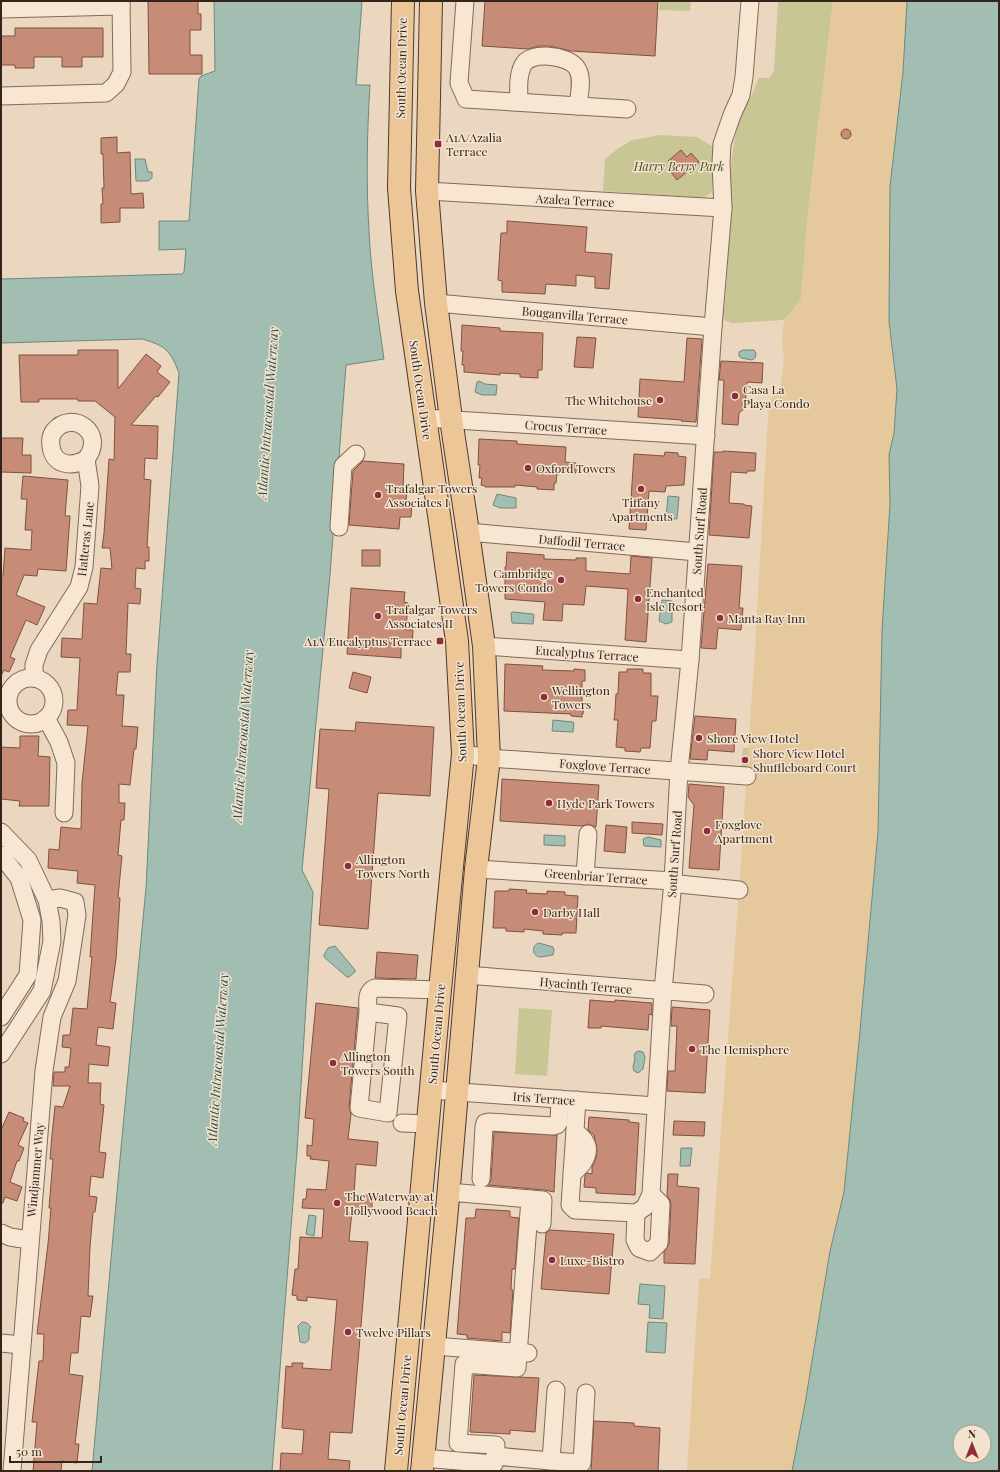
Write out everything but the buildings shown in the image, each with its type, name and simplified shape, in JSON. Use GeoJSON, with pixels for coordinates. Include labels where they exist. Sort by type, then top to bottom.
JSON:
{"type":"FeatureCollection","features":[{"type":"Feature","properties":{"kind":"main road","name":"South Ocean Drive"},"geometry":{"type":"LineString","coordinates":[[396,1471],[427,1124],[463,754],[457,641],[407,291],[399,188],[403,1]]}},
{"type":"Feature","properties":{"kind":"main road","name":"South Ocean Drive"},"geometry":{"type":"LineString","coordinates":[[423,1464],[476,869],[489,758],[484,646],[451,419],[436,303],[428,191],[431,1]]}},
{"type":"Feature","properties":{"kind":"main road"},"geometry":{"type":"LineString","coordinates":[[400,125],[403,158],[407,171],[412,181],[418,187],[428,191]]}},
{"type":"Feature","properties":{"kind":"street"},"geometry":{"type":"LineString","coordinates":[[465,1],[459,84],[466,99],[627,109]]}},
{"type":"Feature","properties":{"kind":"street","name":"South Surf Road"},"geometry":{"type":"LineString","coordinates":[[577,1100],[570,1204],[576,1210],[644,1205],[656,1106],[663,991],[673,881],[679,771],[690,660],[713,327],[723,208],[721,163],[722,144],[740,95],[744,77],[750,1]]}},
{"type":"Feature","properties":{"kind":"street"},"geometry":{"type":"LineString","coordinates":[[1,9],[121,3],[122,72],[116,84],[106,93],[1,96]]}},
{"type":"Feature","properties":{"kind":"street"},"geometry":{"type":"LineString","coordinates":[[519,102],[519,77],[523,64],[533,57],[554,57],[567,60],[576,66],[580,74],[581,83],[578,106]]}},
{"type":"Feature","properties":{"kind":"street","name":"Azalea Terrace"},"geometry":{"type":"LineString","coordinates":[[428,191],[723,208]]}},
{"type":"Feature","properties":{"kind":"street","name":"Bouganvilla Terrace"},"geometry":{"type":"LineString","coordinates":[[436,303],[713,327]]}},
{"type":"Feature","properties":{"kind":"street","name":"Crocus Terrace"},"geometry":{"type":"LineString","coordinates":[[426,418],[706,436]]}},
{"type":"Feature","properties":{"kind":"street"},"geometry":{"type":"LineString","coordinates":[[339,527],[343,466],[356,454]]}},
{"type":"Feature","properties":{"kind":"street","name":"Hatteras Lane"},"geometry":{"type":"LineString","coordinates":[[34,678],[34,665],[39,650],[79,587],[84,567],[90,486],[86,460]]}},
{"type":"Feature","properties":{"kind":"street","name":"Daffodil Terrace"},"geometry":{"type":"LineString","coordinates":[[468,532],[697,552]]}},
{"type":"Feature","properties":{"kind":"street","name":"Eucalyptus Terrace"},"geometry":{"type":"LineString","coordinates":[[484,646],[690,660]]}},
{"type":"Feature","properties":{"kind":"street"},"geometry":{"type":"LineString","coordinates":[[27,678],[41,680],[48,685],[54,698],[54,706],[51,713],[46,718],[32,724],[18,719],[7,719],[9,707],[8,700],[10,692],[14,686],[27,678]]}},
{"type":"Feature","properties":{"kind":"street"},"geometry":{"type":"LineString","coordinates":[[46,718],[59,742],[66,763],[64,813]]}},
{"type":"Feature","properties":{"kind":"street","name":"Foxglove Terrace"},"geometry":{"type":"LineString","coordinates":[[463,754],[489,758],[747,776]]}},
{"type":"Feature","properties":{"kind":"street"},"geometry":{"type":"LineString","coordinates":[[1,832],[28,860],[47,900],[51,921],[52,940],[42,991],[1,1054]]}},
{"type":"Feature","properties":{"kind":"street"},"geometry":{"type":"LineString","coordinates":[[585,876],[588,834]]}},
{"type":"Feature","properties":{"kind":"street"},"geometry":{"type":"LineString","coordinates":[[1,855],[19,878],[32,920],[28,975],[1,1017]]}},
{"type":"Feature","properties":{"kind":"street","name":"Greenbriar Terrace"},"geometry":{"type":"LineString","coordinates":[[476,869],[673,881],[679,884],[739,890]]}},
{"type":"Feature","properties":{"kind":"street","name":"Windjammer Way"},"geometry":{"type":"LineString","coordinates":[[12,1471],[29,1240],[48,1034],[52,1017],[67,981],[77,915],[74,902],[60,898],[47,900]]}},
{"type":"Feature","properties":{"kind":"street","name":"Hyacinth Terrace"},"geometry":{"type":"LineString","coordinates":[[467,975],[705,994]]}},
{"type":"Feature","properties":{"kind":"street"},"geometry":{"type":"LineString","coordinates":[[368,1012],[398,1016],[388,1113],[359,1108],[368,1012],[368,993],[375,988],[440,990]]}},
{"type":"Feature","properties":{"kind":"street","name":"Iris Terrace"},"geometry":{"type":"LineString","coordinates":[[431,1090],[656,1106]]}},
{"type":"Feature","properties":{"kind":"street"},"geometry":{"type":"LineString","coordinates":[[481,1179],[485,1123],[557,1125],[559,1122],[560,1099]]}},
{"type":"Feature","properties":{"kind":"street"},"geometry":{"type":"LineString","coordinates":[[402,1122],[427,1124]]}},
{"type":"Feature","properties":{"kind":"street"},"geometry":{"type":"LineString","coordinates":[[448,1192],[544,1200],[542,1224]]}},
{"type":"Feature","properties":{"kind":"street"},"geometry":{"type":"LineString","coordinates":[[495,1460],[496,1445],[458,1443],[464,1364],[517,1368],[523,1353],[530,1199]]}},
{"type":"Feature","properties":{"kind":"street"},"geometry":{"type":"LineString","coordinates":[[1,1233],[10,1237],[29,1240]]}},
{"type":"Feature","properties":{"kind":"street"},"geometry":{"type":"LineString","coordinates":[[1,1343],[21,1345]]}},
{"type":"Feature","properties":{"kind":"street"},"geometry":{"type":"LineString","coordinates":[[434,1346],[523,1353]]}},
{"type":"Feature","properties":{"kind":"street"},"geometry":{"type":"LineString","coordinates":[[551,1461],[556,1390]]}},
{"type":"Feature","properties":{"kind":"street"},"geometry":{"type":"LineString","coordinates":[[423,1464],[495,1460],[582,1463],[586,1393]]}},
{"type":"Feature","properties":{"kind":"green space"},"geometry":{"type":"Polygon","coordinates":[[[660,1],[691,1],[690,11],[659,10],[660,1]]]}},
{"type":"Feature","properties":{"kind":"green space"},"geometry":{"type":"Polygon","coordinates":[[[778,1],[833,1],[808,212],[801,300],[784,320],[732,323],[724,320],[722,314],[725,305],[732,197],[729,178],[735,137],[741,115],[759,78],[769,78],[774,71],[778,1]]]}},
{"type":"Feature","properties":{"kind":"green space","name":"Harry Berry Park"},"geometry":{"type":"Polygon","coordinates":[[[660,135],[697,137],[715,148],[712,192],[703,198],[603,191],[605,159],[632,140],[660,135]]]}},
{"type":"Feature","properties":{"kind":"green space","name":"Shore View Hotel Shuffleboard Court"},"geometry":{"type":"Polygon","coordinates":[[[743,748],[749,748],[747,773],[741,772],[743,748]]]}},
{"type":"Feature","properties":{"kind":"green space"},"geometry":{"type":"Polygon","coordinates":[[[519,1008],[552,1010],[547,1076],[515,1074],[519,1008]]]}},
{"type":"Feature","properties":{"kind":"sand"},"geometry":{"type":"Polygon","coordinates":[[[833,1],[907,1],[903,72],[890,187],[889,321],[897,389],[894,433],[889,455],[890,504],[882,631],[878,832],[850,1141],[844,1192],[830,1251],[805,1404],[792,1471],[687,1471],[699,1279],[710,1278],[739,890],[755,648],[768,415],[772,397],[780,391],[784,359],[782,338],[784,320],[801,300],[808,212],[833,1]]]}},
{"type":"Feature","properties":{"kind":"water","name":"Atlantic Intracoastal Waterway"},"geometry":{"type":"Polygon","coordinates":[[[214,1],[362,1],[356,85],[370,85],[367,194],[373,279],[384,359],[346,365],[330,575],[302,870],[313,892],[297,1151],[272,1471],[92,1471],[146,888],[157,664],[179,373],[173,359],[166,350],[157,344],[142,339],[1,343],[1,279],[182,274],[184,272],[186,249],[159,250],[159,221],[189,221],[199,79],[201,76],[215,71],[214,1]]]}},
{"type":"Feature","properties":{"kind":"water"},"geometry":{"type":"Polygon","coordinates":[[[907,1],[999,1],[999,1471],[792,1471],[805,1404],[830,1251],[844,1192],[878,832],[882,631],[890,504],[889,455],[894,433],[897,389],[889,321],[890,187],[903,72],[907,1]]]}},
{"type":"Feature","properties":{"kind":"water"},"geometry":{"type":"Polygon","coordinates":[[[135,159],[145,159],[148,172],[152,172],[152,178],[148,181],[136,181],[135,159]]]}},
{"type":"Feature","properties":{"kind":"water"},"geometry":{"type":"Polygon","coordinates":[[[743,350],[754,350],[756,353],[755,358],[752,360],[741,358],[739,356],[739,352],[743,350]]]}},
{"type":"Feature","properties":{"kind":"water"},"geometry":{"type":"Polygon","coordinates":[[[479,381],[485,384],[497,385],[496,395],[482,395],[475,392],[477,382],[479,381]]]}},
{"type":"Feature","properties":{"kind":"water"},"geometry":{"type":"Polygon","coordinates":[[[497,494],[516,498],[516,508],[500,508],[493,505],[497,494]]]}},
{"type":"Feature","properties":{"kind":"water"},"geometry":{"type":"Polygon","coordinates":[[[668,496],[679,497],[677,519],[666,518],[668,496]]]}},
{"type":"Feature","properties":{"kind":"water"},"geometry":{"type":"Polygon","coordinates":[[[662,600],[672,601],[672,622],[666,624],[659,621],[662,600]]]}},
{"type":"Feature","properties":{"kind":"water"},"geometry":{"type":"Polygon","coordinates":[[[511,613],[533,614],[533,624],[512,623],[511,613]]]}},
{"type":"Feature","properties":{"kind":"water"},"geometry":{"type":"Polygon","coordinates":[[[553,720],[573,722],[573,732],[552,731],[553,720]]]}},
{"type":"Feature","properties":{"kind":"water"},"geometry":{"type":"Polygon","coordinates":[[[544,835],[565,836],[565,846],[544,845],[544,835]]]}},
{"type":"Feature","properties":{"kind":"water"},"geometry":{"type":"Polygon","coordinates":[[[648,837],[661,840],[661,847],[644,846],[643,839],[648,837]]]}},
{"type":"Feature","properties":{"kind":"water"},"geometry":{"type":"Polygon","coordinates":[[[539,943],[553,947],[553,955],[540,957],[535,955],[534,948],[536,944],[539,943]]]}},
{"type":"Feature","properties":{"kind":"water"},"geometry":{"type":"Polygon","coordinates":[[[335,946],[355,970],[355,972],[349,977],[347,977],[324,957],[328,948],[335,946]]]}},
{"type":"Feature","properties":{"kind":"water"},"geometry":{"type":"Polygon","coordinates":[[[638,1051],[643,1052],[645,1057],[643,1069],[638,1073],[634,1071],[633,1067],[634,1056],[638,1051]]]}},
{"type":"Feature","properties":{"kind":"water"},"geometry":{"type":"Polygon","coordinates":[[[681,1148],[692,1148],[690,1166],[680,1166],[681,1148]]]}},
{"type":"Feature","properties":{"kind":"water"},"geometry":{"type":"Polygon","coordinates":[[[309,1215],[316,1216],[314,1236],[306,1234],[309,1215]]]}},
{"type":"Feature","properties":{"kind":"water"},"geometry":{"type":"Polygon","coordinates":[[[640,1284],[665,1286],[663,1319],[649,1318],[650,1305],[638,1304],[640,1284]]]}},
{"type":"Feature","properties":{"kind":"water"},"geometry":{"type":"Polygon","coordinates":[[[302,1322],[307,1323],[311,1327],[309,1330],[309,1340],[305,1343],[300,1342],[298,1326],[302,1322]]]}},
{"type":"Feature","properties":{"kind":"water"},"geometry":{"type":"Polygon","coordinates":[[[648,1322],[667,1323],[665,1353],[646,1352],[648,1322]]]}},
{"type":"Feature","properties":{"kind":"place","name":"A1A/Azalia Terrace"},"geometry":{"type":"Point","coordinates":[438,144]}},
{"type":"Feature","properties":{"kind":"place","name":"Casa La Playa Condo"},"geometry":{"type":"Point","coordinates":[735,396]}},
{"type":"Feature","properties":{"kind":"place","name":"The Whitehouse"},"geometry":{"type":"Point","coordinates":[660,400]}},
{"type":"Feature","properties":{"kind":"place","name":"Oxford Towers"},"geometry":{"type":"Point","coordinates":[528,468]}},
{"type":"Feature","properties":{"kind":"place","name":"Tiffany Apartments"},"geometry":{"type":"Point","coordinates":[641,489]}},
{"type":"Feature","properties":{"kind":"place","name":"Trafalgar Towers Associates I"},"geometry":{"type":"Point","coordinates":[378,495]}},
{"type":"Feature","properties":{"kind":"place","name":"Cambridge Towers Condo"},"geometry":{"type":"Point","coordinates":[561,580]}},
{"type":"Feature","properties":{"kind":"place","name":"Enchanted Isle Resort"},"geometry":{"type":"Point","coordinates":[638,599]}},
{"type":"Feature","properties":{"kind":"place","name":"Trafalgar Towers Associates II"},"geometry":{"type":"Point","coordinates":[378,616]}},
{"type":"Feature","properties":{"kind":"place","name":"Manta Ray Inn"},"geometry":{"type":"Point","coordinates":[720,618]}},
{"type":"Feature","properties":{"kind":"place","name":"A1A/Eucalyptus Terrace"},"geometry":{"type":"Point","coordinates":[440,641]}},
{"type":"Feature","properties":{"kind":"place","name":"Wellington Towers"},"geometry":{"type":"Point","coordinates":[544,697]}},
{"type":"Feature","properties":{"kind":"place","name":"Shore View Hotel"},"geometry":{"type":"Point","coordinates":[699,738]}},
{"type":"Feature","properties":{"kind":"place","name":"Shore View Hotel Shuffleboard Court"},"geometry":{"type":"Point","coordinates":[745,760]}},
{"type":"Feature","properties":{"kind":"place","name":"Hyde Park Towers"},"geometry":{"type":"Point","coordinates":[549,803]}},
{"type":"Feature","properties":{"kind":"place","name":"Foxglove Apartment"},"geometry":{"type":"Point","coordinates":[707,831]}},
{"type":"Feature","properties":{"kind":"place","name":"Allington Towers North"},"geometry":{"type":"Point","coordinates":[348,866]}},
{"type":"Feature","properties":{"kind":"place","name":"Darby Hall"},"geometry":{"type":"Point","coordinates":[535,912]}},
{"type":"Feature","properties":{"kind":"place","name":"The Hemisphere"},"geometry":{"type":"Point","coordinates":[692,1049]}},
{"type":"Feature","properties":{"kind":"place","name":"Allington Towers South"},"geometry":{"type":"Point","coordinates":[333,1063]}},
{"type":"Feature","properties":{"kind":"place","name":"The Waterway at Hollywood Beach"},"geometry":{"type":"Point","coordinates":[337,1203]}},
{"type":"Feature","properties":{"kind":"place","name":"Luxe-Bistro"},"geometry":{"type":"Point","coordinates":[552,1260]}},
{"type":"Feature","properties":{"kind":"place","name":"Twelve Pillars"},"geometry":{"type":"Point","coordinates":[348,1332]}}]}
